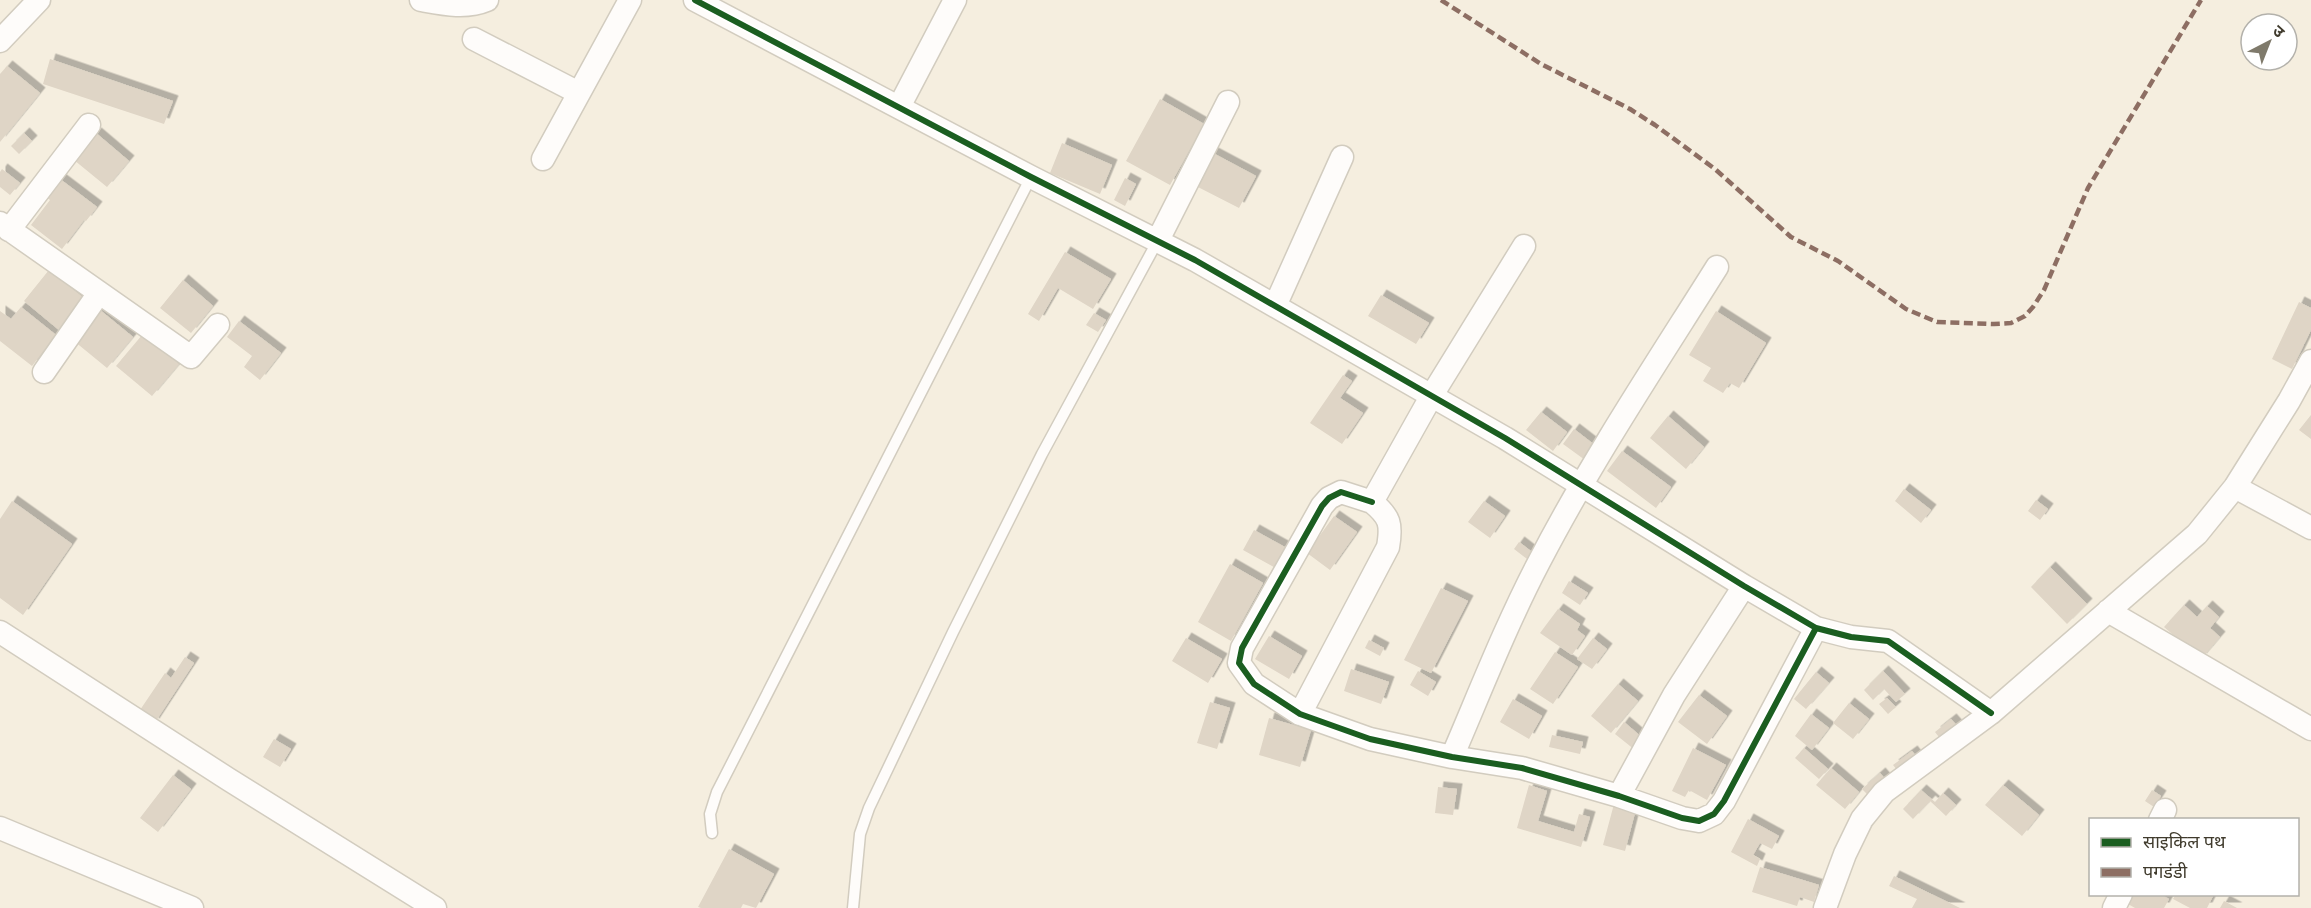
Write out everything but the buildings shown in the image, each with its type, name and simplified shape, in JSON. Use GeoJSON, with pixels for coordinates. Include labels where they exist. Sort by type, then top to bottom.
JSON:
{"type":"FeatureCollection","features":[{"type":"Feature","properties":{"kind":"street"},"geometry":{"type":"LineString","coordinates":[[0,41],[39,0]]}},
{"type":"Feature","properties":{"kind":"street"},"geometry":{"type":"LineString","coordinates":[[421,0],[448,6],[487,0]]}},
{"type":"Feature","properties":{"kind":"street"},"geometry":{"type":"LineString","coordinates":[[543,159],[630,0]]}},
{"type":"Feature","properties":{"kind":"street"},"geometry":{"type":"LineString","coordinates":[[694,0],[1031,177],[1195,260],[1432,395],[1816,628],[1851,637],[1888,641],[1991,713]]}},
{"type":"Feature","properties":{"kind":"street"},"geometry":{"type":"LineString","coordinates":[[899,107],[955,0]]}},
{"type":"Feature","properties":{"kind":"street"},"geometry":{"type":"LineString","coordinates":[[474,39],[579,93]]}},
{"type":"Feature","properties":{"kind":"street"},"geometry":{"type":"LineString","coordinates":[[1157,242],[1228,102]]}},
{"type":"Feature","properties":{"kind":"street"},"geometry":{"type":"LineString","coordinates":[[89,125],[4,226],[191,357],[218,326]]}},
{"type":"Feature","properties":{"kind":"street"},"geometry":{"type":"LineString","coordinates":[[1275,306],[1342,157]]}},
{"type":"Feature","properties":{"kind":"street"},"geometry":{"type":"LineString","coordinates":[[1372,502],[1432,395],[1524,246]]}},
{"type":"Feature","properties":{"kind":"street"},"geometry":{"type":"LineString","coordinates":[[1452,757],[1516,609],[1581,486],[1717,267]]}},
{"type":"Feature","properties":{"kind":"street"},"geometry":{"type":"LineString","coordinates":[[44,372],[99,293]]}},
{"type":"Feature","properties":{"kind":"street"},"geometry":{"type":"LineString","coordinates":[[1825,908],[1845,854],[1862,819],[1884,792],[1991,713],[2197,534],[2235,487],[2289,401],[2311,361]]}},
{"type":"Feature","properties":{"kind":"street"},"geometry":{"type":"LineString","coordinates":[[2235,487],[2311,528]]}},
{"type":"Feature","properties":{"kind":"street"},"geometry":{"type":"LineString","coordinates":[[1300,714],[1388,547],[1391,531],[1385,513],[1372,502],[1341,492],[1329,498],[1322,506],[1242,648],[1239,663],[1254,684],[1300,714],[1370,739],[1452,757],[1522,768],[1618,796],[1682,818],[1699,821],[1714,814],[1724,801],[1816,628]]}},
{"type":"Feature","properties":{"kind":"street"},"geometry":{"type":"LineString","coordinates":[[1618,796],[1674,695],[1744,586]]}},
{"type":"Feature","properties":{"kind":"street"},"geometry":{"type":"LineString","coordinates":[[2108,611],[2311,729]]}},
{"type":"Feature","properties":{"kind":"street"},"geometry":{"type":"LineString","coordinates":[[0,632],[228,779],[435,908]]}},
{"type":"Feature","properties":{"kind":"street"},"geometry":{"type":"LineString","coordinates":[[0,828],[192,908]]}},
{"type":"Feature","properties":{"kind":"lane"},"geometry":{"type":"LineString","coordinates":[[712,833],[710,814],[717,792],[1031,177]]}},
{"type":"Feature","properties":{"kind":"lane"},"geometry":{"type":"LineString","coordinates":[[853,908],[860,834],[869,808],[953,632],[1042,454],[1157,242]]}},
{"type":"Feature","properties":{"kind":"marked path"},"geometry":{"type":"LineString","coordinates":[[1441,0],[1541,64],[1630,109],[1655,125],[1715,169],[1791,237],[1838,261],[1906,309],[1937,322],[1994,324],[2011,323],[2025,316],[2044,290],[2088,188],[2201,0]]}},
{"type":"Feature","properties":{"kind":"cycle path"},"geometry":{"type":"LineString","coordinates":[[695,0],[1031,177],[1195,260],[1505,438],[1816,628],[1851,637],[1888,641],[1991,713]]}},
{"type":"Feature","properties":{"kind":"cycle path"},"geometry":{"type":"LineString","coordinates":[[1372,502],[1341,492],[1329,498],[1322,506],[1242,648],[1239,663],[1254,684],[1300,714],[1370,739],[1452,757],[1522,768],[1619,796],[1682,818],[1699,821],[1714,814],[1724,801],[1816,628]]}}]}
